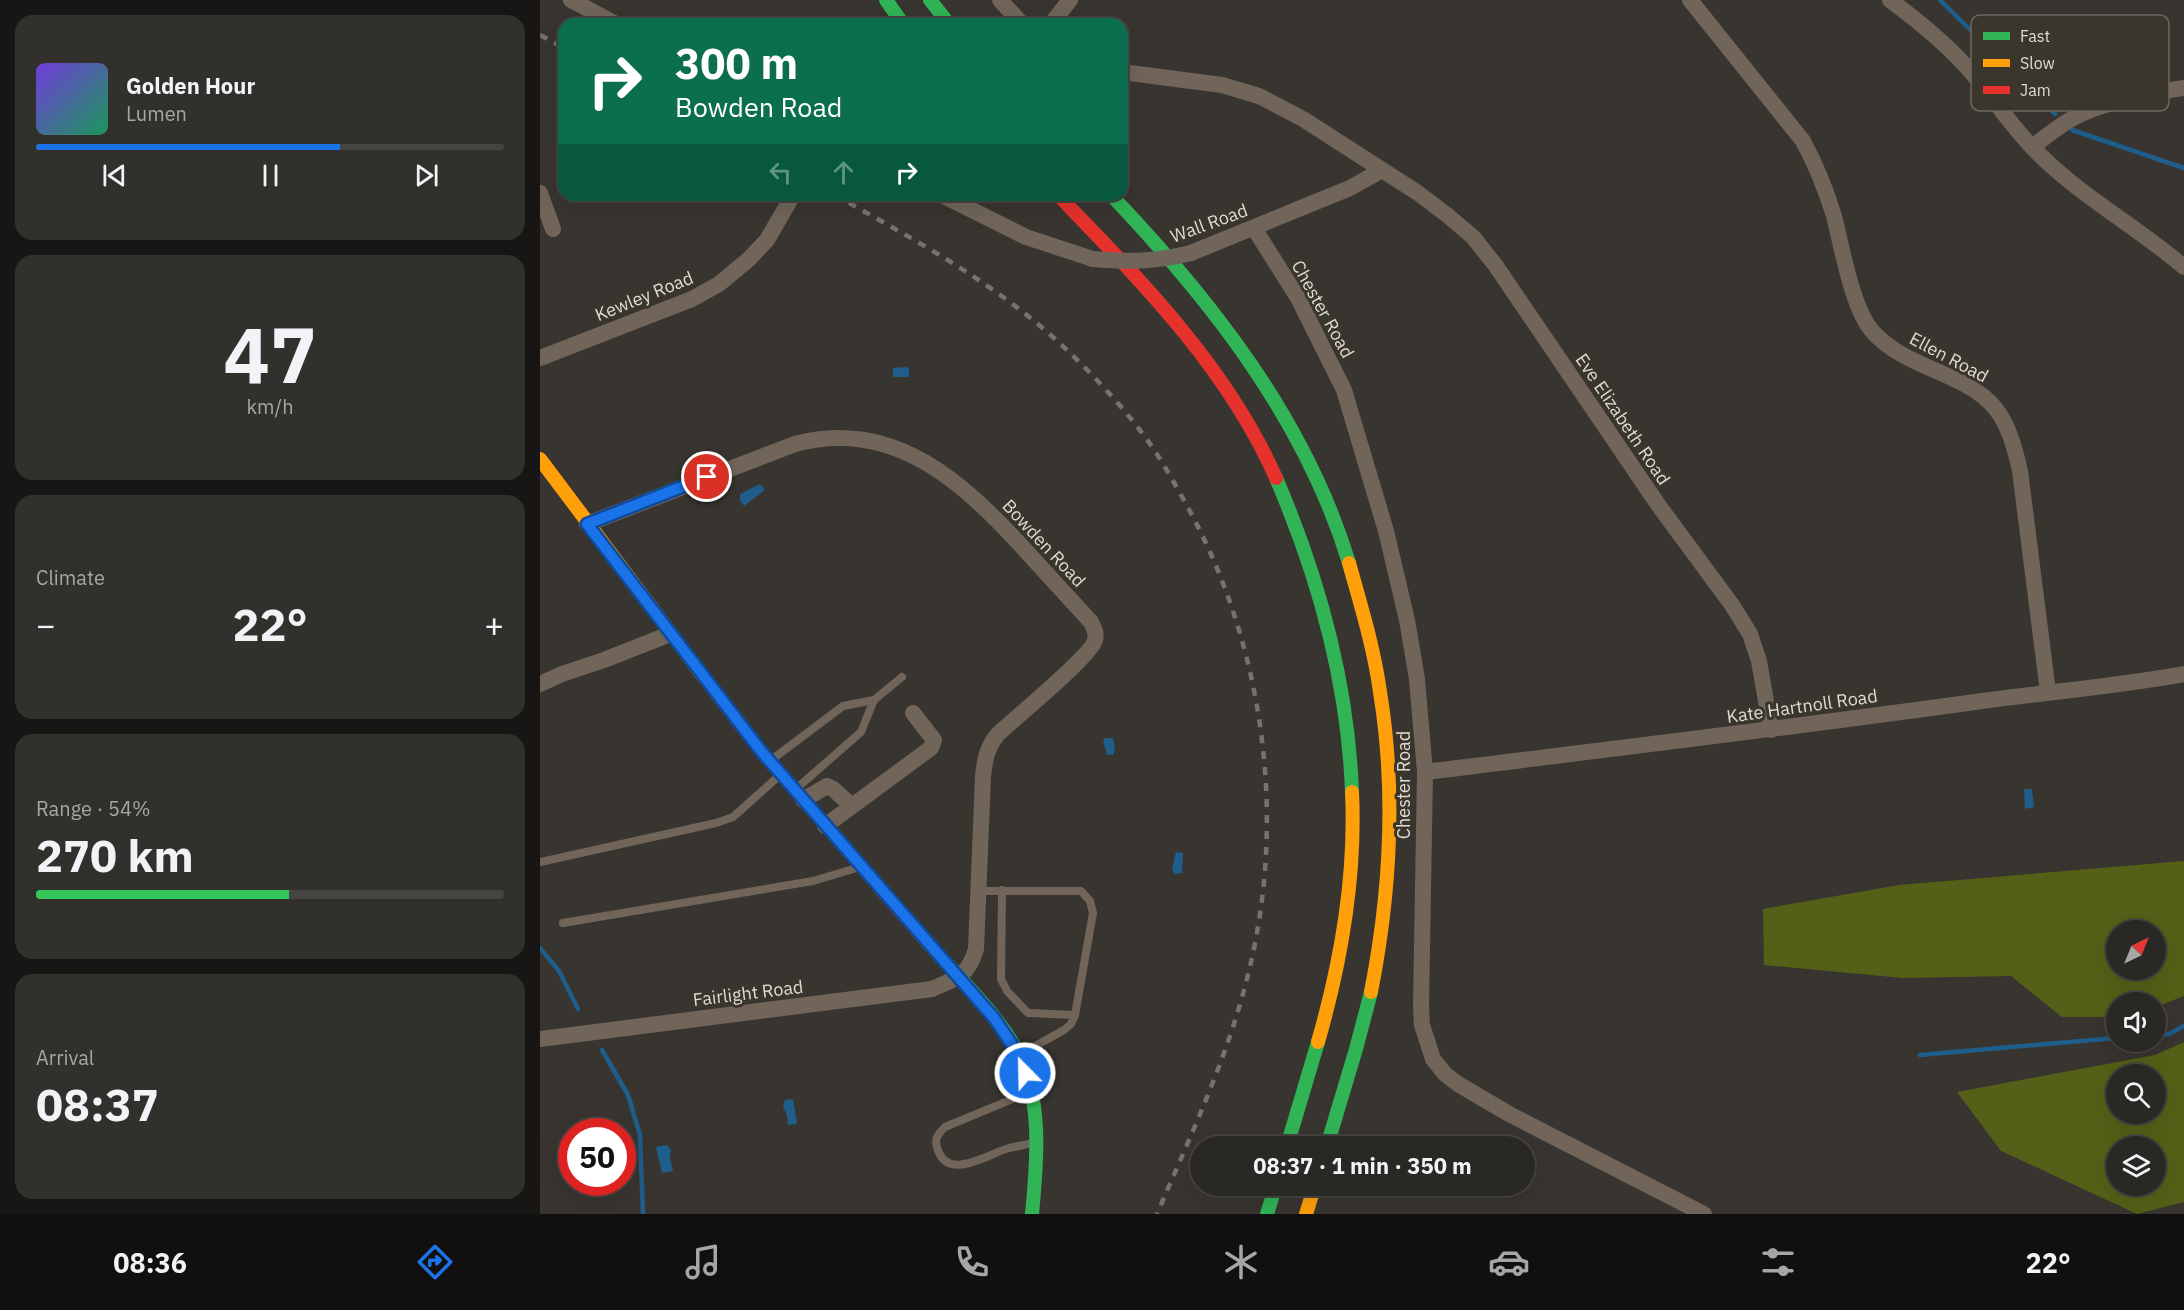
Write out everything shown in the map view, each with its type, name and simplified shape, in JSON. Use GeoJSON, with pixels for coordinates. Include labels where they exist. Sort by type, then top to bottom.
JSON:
{"type":"FeatureCollection","features":[{"type":"Feature","properties":{"kind":"main road"},"geometry":{"type":"LineString","coordinates":[[886,0],[899,18]]}},
{"type":"Feature","properties":{"kind":"main road"},"geometry":{"type":"LineString","coordinates":[[930,0],[944,18]]}},
{"type":"Feature","properties":{"kind":"main road"},"geometry":{"type":"LineString","coordinates":[[1064,201],[1177,324],[1220,379],[1251,430],[1285,499],[1312,566],[1335,654],[1352,783],[1350,865],[1343,930],[1331,996],[1290,1136]]}},
{"type":"Feature","properties":{"kind":"main road"},"geometry":{"type":"LineString","coordinates":[[1116,201],[1200,294],[1243,350],[1283,415],[1318,483],[1344,547],[1366,620],[1381,695],[1384,725],[1387,756],[1388,843],[1382,918],[1373,979],[1353,1060],[1330,1136]]}},
{"type":"Feature","properties":{"kind":"main road"},"geometry":{"type":"LineString","coordinates":[[540,459],[670,634],[770,761],[994,1018],[1019,1055],[1030,1092],[1036,1143],[1032,1214]]}},
{"type":"Feature","properties":{"kind":"main road"},"geometry":{"type":"LineString","coordinates":[[1267,1214],[1273,1196]]}},
{"type":"Feature","properties":{"kind":"main road"},"geometry":{"type":"LineString","coordinates":[[1306,1214],[1312,1196]]}},
{"type":"Feature","properties":{"kind":"street"},"geometry":{"type":"LineString","coordinates":[[571,0],[605,18]]}},
{"type":"Feature","properties":{"kind":"street"},"geometry":{"type":"LineString","coordinates":[[1000,0],[1016,18]]}},
{"type":"Feature","properties":{"kind":"street"},"geometry":{"type":"LineString","coordinates":[[1056,18],[1070,0]]}},
{"type":"Feature","properties":{"kind":"street","name":"Ellen Road"},"geometry":{"type":"LineString","coordinates":[[1690,0],[1803,141],[1825,189],[1857,302],[1869,327],[1890,347],[1913,361],[1982,394],[1996,409],[2005,424],[2013,441],[2020,471],[2048,692]]}},
{"type":"Feature","properties":{"kind":"street"},"geometry":{"type":"LineString","coordinates":[[1890,0],[1940,42],[1971,72]]}},
{"type":"Feature","properties":{"kind":"street","name":"Eve Elizabeth Road"},"geometry":{"type":"LineString","coordinates":[[1128,73],[1222,85],[1259,96],[1303,118],[1382,170],[1440,209],[1473,237],[1496,266],[1659,506],[1732,605],[1750,634],[1759,661],[1771,730]]}},
{"type":"Feature","properties":{"kind":"street"},"geometry":{"type":"LineString","coordinates":[[2169,90],[2184,88]]}},
{"type":"Feature","properties":{"kind":"street"},"geometry":{"type":"LineString","coordinates":[[2003,111],[2032,147],[2068,182],[2145,236],[2184,267]]}},
{"type":"Feature","properties":{"kind":"street"},"geometry":{"type":"LineString","coordinates":[[2032,147],[2061,126],[2092,111]]}},
{"type":"Feature","properties":{"kind":"street","name":"Wall Road"},"geometry":{"type":"LineString","coordinates":[[954,201],[1026,237],[1093,259],[1129,262],[1158,261],[1191,253],[1254,228],[1350,188],[1382,170]]}},
{"type":"Feature","properties":{"kind":"street"},"geometry":{"type":"LineString","coordinates":[[540,193],[553,229]]}},
{"type":"Feature","properties":{"kind":"street","name":"Kewley Road"},"geometry":{"type":"LineString","coordinates":[[540,358],[692,299],[719,284],[749,259],[767,240],[790,201]]}},
{"type":"Feature","properties":{"kind":"street","name":"Chester Road"},"geometry":{"type":"LineString","coordinates":[[1254,228],[1298,298],[1344,390],[1386,531],[1407,620],[1418,690],[1425,772],[1421,1007],[1422,1025],[1433,1059],[1452,1079],[1481,1099],[1704,1214]]}},
{"type":"Feature","properties":{"kind":"street","name":"Bowden Road"},"geometry":{"type":"LineString","coordinates":[[587,524],[795,444],[837,436],[858,438],[907,452],[948,477],[991,513],[1091,622],[1096,632],[1095,642],[1090,650],[989,744],[983,776],[976,949],[971,966],[958,977]]}},
{"type":"Feature","properties":{"kind":"street"},"geometry":{"type":"LineString","coordinates":[[540,684],[670,634]]}},
{"type":"Feature","properties":{"kind":"street","name":"Kate Hartnoll Road"},"geometry":{"type":"LineString","coordinates":[[1425,772],[1771,730],[2048,692],[2123,685],[2184,674]]}},
{"type":"Feature","properties":{"kind":"street"},"geometry":{"type":"LineString","coordinates":[[825,826],[930,748],[933,744],[932,735],[913,712]]}},
{"type":"Feature","properties":{"kind":"street"},"geometry":{"type":"LineString","coordinates":[[799,795],[827,786],[852,806]]}},
{"type":"Feature","properties":{"kind":"street","name":"Fairlight Road"},"geometry":{"type":"LineString","coordinates":[[540,1039],[932,989],[958,977]]}},
{"type":"Feature","properties":{"kind":"lane"},"geometry":{"type":"LineString","coordinates":[[770,761],[843,706],[874,700],[902,677]]}},
{"type":"Feature","properties":{"kind":"lane"},"geometry":{"type":"LineString","coordinates":[[799,795],[861,732],[874,700]]}},
{"type":"Feature","properties":{"kind":"lane"},"geometry":{"type":"LineString","coordinates":[[540,862],[716,823],[733,817],[781,774]]}},
{"type":"Feature","properties":{"kind":"lane"},"geometry":{"type":"LineString","coordinates":[[563,923],[813,881],[861,867]]}},
{"type":"Feature","properties":{"kind":"lane"},"geometry":{"type":"LineString","coordinates":[[1002,890],[1001,979],[1007,991],[1028,1013],[1075,1015]]}},
{"type":"Feature","properties":{"kind":"lane"},"geometry":{"type":"LineString","coordinates":[[979,891],[1081,891],[1090,902],[1093,913],[1075,1015],[1071,1024],[1019,1055]]}},
{"type":"Feature","properties":{"kind":"lane"},"geometry":{"type":"LineString","coordinates":[[1030,1092],[945,1127],[938,1133],[936,1140],[942,1159],[948,1164],[959,1165],[1009,1148],[1036,1143]]}},
{"type":"Feature","properties":{"kind":"green space"},"geometry":{"type":"Polygon","coordinates":[[[2184,861],[2184,996],[2166,1003],[2166,992],[2106,992],[2106,1017],[2062,1017],[2011,976],[1903,978],[1764,965],[1763,909],[1899,885],[2184,861]]]}},
{"type":"Feature","properties":{"kind":"green space"},"geometry":{"type":"Polygon","coordinates":[[[2184,1042],[2184,1202],[2137,1214],[2001,1151],[1957,1092],[2106,1064],[2106,1124],[2166,1124],[2166,1064],[2107,1064],[2166,1052],[2184,1042]]]}},
{"type":"Feature","properties":{"kind":"water"},"geometry":{"type":"Polygon","coordinates":[[[893,368],[909,368],[909,377],[893,377],[893,368]]]}},
{"type":"Feature","properties":{"kind":"water"},"geometry":{"type":"Polygon","coordinates":[[[760,484],[765,490],[744,506],[740,500],[740,494],[760,484]]]}},
{"type":"Feature","properties":{"kind":"water"},"geometry":{"type":"Polygon","coordinates":[[[1105,738],[1113,738],[1115,749],[1113,755],[1107,755],[1103,741],[1105,738]]]}},
{"type":"Feature","properties":{"kind":"water"},"geometry":{"type":"Polygon","coordinates":[[[2024,789],[2032,789],[2034,807],[2025,809],[2024,789]]]}},
{"type":"Feature","properties":{"kind":"water"},"geometry":{"type":"Polygon","coordinates":[[[1176,852],[1183,853],[1182,873],[1174,874],[1172,869],[1176,852]]]}},
{"type":"Feature","properties":{"kind":"water"},"geometry":{"type":"Polygon","coordinates":[[[793,1099],[797,1124],[788,1125],[783,1107],[785,1100],[793,1099]]]}},
{"type":"Feature","properties":{"kind":"water"},"geometry":{"type":"Polygon","coordinates":[[[667,1145],[671,1150],[673,1171],[662,1173],[656,1147],[667,1145]]]}},
{"type":"Feature","properties":{"kind":"waterway"},"geometry":{"type":"LineString","coordinates":[[1940,0],[1971,31]]}},
{"type":"Feature","properties":{"kind":"waterway"},"geometry":{"type":"LineString","coordinates":[[2052,111],[2055,114]]}},
{"type":"Feature","properties":{"kind":"waterway"},"geometry":{"type":"LineString","coordinates":[[2072,130],[2184,168]]}},
{"type":"Feature","properties":{"kind":"waterway"},"geometry":{"type":"LineString","coordinates":[[540,948],[559,971],[578,1009]]}},
{"type":"Feature","properties":{"kind":"waterway"},"geometry":{"type":"LineString","coordinates":[[2166,1034],[2184,1026]]}},
{"type":"Feature","properties":{"kind":"waterway"},"geometry":{"type":"LineString","coordinates":[[1920,1055],[2106,1039]]}},
{"type":"Feature","properties":{"kind":"waterway"},"geometry":{"type":"LineString","coordinates":[[602,1050],[628,1095],[640,1135],[643,1214]]}},
{"type":"Feature","properties":{"kind":"railway"},"geometry":{"type":"LineString","coordinates":[[540,35],[558,45]]}},
{"type":"Feature","properties":{"kind":"railway"},"geometry":{"type":"LineString","coordinates":[[846,201],[949,261],[1004,298],[1055,339],[1094,377],[1131,419],[1164,465],[1208,549],[1231,605],[1248,662],[1260,722],[1266,782],[1266,842],[1262,903],[1251,962],[1233,1027],[1210,1091],[1157,1214]]}},
{"type":"Feature","properties":{"kind":"traffic: fast"},"geometry":{"type":"LineString","coordinates":[[886,0],[899,18]]}},
{"type":"Feature","properties":{"kind":"traffic: fast"},"geometry":{"type":"LineString","coordinates":[[930,0],[944,18]]}},
{"type":"Feature","properties":{"kind":"traffic: fast"},"geometry":{"type":"LineString","coordinates":[[1117,201],[1185,277],[1252,366],[1308,460],[1331,511],[1349,563]]}},
{"type":"Feature","properties":{"kind":"traffic: fast"},"geometry":{"type":"LineString","coordinates":[[1276,478],[1305,554],[1329,632],[1344,711],[1352,792]]}},
{"type":"Feature","properties":{"kind":"traffic: fast"},"geometry":{"type":"LineString","coordinates":[[927,942],[999,1023],[1017,1051],[1025,1070],[1031,1089],[1036,1131],[1032,1214]]}},
{"type":"Feature","properties":{"kind":"traffic: fast"},"geometry":{"type":"LineString","coordinates":[[1330,1136],[1371,992]]}},
{"type":"Feature","properties":{"kind":"traffic: fast"},"geometry":{"type":"LineString","coordinates":[[1290,1136],[1318,1042]]}},
{"type":"Feature","properties":{"kind":"traffic: fast"},"geometry":{"type":"LineString","coordinates":[[1267,1214],[1273,1196]]}},
{"type":"Feature","properties":{"kind":"traffic: slow"},"geometry":{"type":"LineString","coordinates":[[540,459],[703,676]]}},
{"type":"Feature","properties":{"kind":"traffic: slow"},"geometry":{"type":"LineString","coordinates":[[1349,563],[1367,627],[1377,676],[1388,767],[1389,842],[1383,918],[1371,992]]}},
{"type":"Feature","properties":{"kind":"traffic: slow"},"geometry":{"type":"LineString","coordinates":[[1318,1042],[1334,981],[1345,918],[1352,855],[1352,792]]}},
{"type":"Feature","properties":{"kind":"traffic: slow"},"geometry":{"type":"LineString","coordinates":[[1306,1214],[1312,1196]]}},
{"type":"Feature","properties":{"kind":"traffic: jam"},"geometry":{"type":"LineString","coordinates":[[1064,201],[1151,293],[1207,362],[1256,437],[1276,478]]}},
{"type":"Feature","properties":{"kind":"traffic: jam"},"geometry":{"type":"LineString","coordinates":[[703,676],[761,751],[927,942]]}},
{"type":"Feature","properties":{"kind":"route"},"geometry":{"type":"LineString","coordinates":[[707,477],[587,524],[761,751],[994,1018],[1019,1055],[1025,1073]]}}]}
